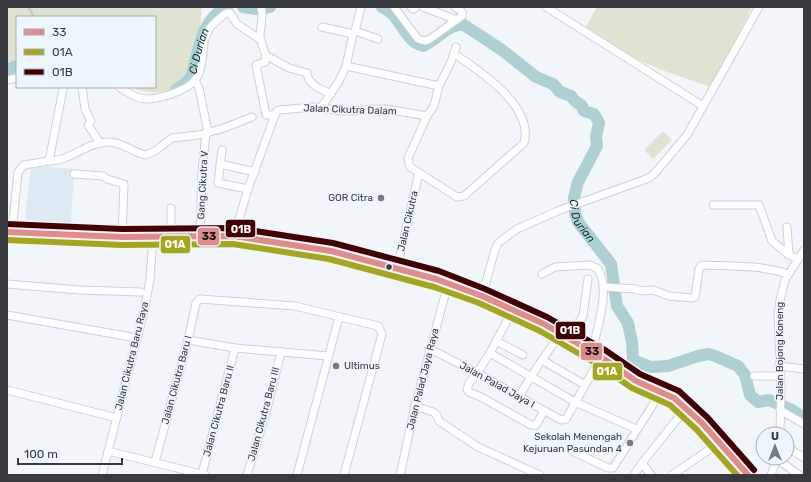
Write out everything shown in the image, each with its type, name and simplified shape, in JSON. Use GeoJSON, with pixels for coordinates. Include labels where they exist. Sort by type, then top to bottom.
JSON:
{"type":"FeatureCollection","features":[{"type":"Feature","properties":{"kind":"main road"},"geometry":{"type":"LineString","coordinates":[[9,232],[122,237],[234,236],[331,250],[448,284],[482,296],[544,324],[601,357],[636,381],[674,398],[686,408],[748,475]]}},
{"type":"Feature","properties":{"kind":"street"},"geometry":{"type":"LineString","coordinates":[[322,108],[339,81],[346,66],[361,7]]}},
{"type":"Feature","properties":{"kind":"street"},"geometry":{"type":"LineString","coordinates":[[394,7],[418,39],[425,41],[462,16],[462,12],[455,7]]}},
{"type":"Feature","properties":{"kind":"street"},"geometry":{"type":"LineString","coordinates":[[411,7],[414,9],[416,7]]}},
{"type":"Feature","properties":{"kind":"street"},"geometry":{"type":"LineString","coordinates":[[423,7],[457,20]]}},
{"type":"Feature","properties":{"kind":"street"},"geometry":{"type":"LineString","coordinates":[[546,7],[702,106]]}},
{"type":"Feature","properties":{"kind":"street"},"geometry":{"type":"LineString","coordinates":[[482,296],[498,243],[517,228],[560,210],[648,178],[655,173],[683,141],[759,7]]}},
{"type":"Feature","properties":{"kind":"street"},"geometry":{"type":"LineString","coordinates":[[234,236],[248,189],[275,114],[266,115],[256,65],[265,62],[267,56],[261,40],[262,10]]}},
{"type":"Feature","properties":{"kind":"street"},"geometry":{"type":"LineString","coordinates":[[120,88],[135,97],[144,99],[166,96],[182,89],[195,80],[200,68],[207,31],[214,22],[226,13],[230,13],[237,24],[261,40]]}},
{"type":"Feature","properties":{"kind":"street"},"geometry":{"type":"LineString","coordinates":[[322,26],[354,32],[378,39]]}},
{"type":"Feature","properties":{"kind":"street"},"geometry":{"type":"LineString","coordinates":[[456,47],[452,62],[439,86],[434,106],[427,116],[408,158],[410,167],[419,174],[461,198],[472,190],[524,143],[526,130],[523,121],[506,94],[483,73],[459,57]]}},
{"type":"Feature","properties":{"kind":"street"},"geometry":{"type":"LineString","coordinates":[[267,56],[289,68],[307,73],[308,78],[313,85],[331,94]]}},
{"type":"Feature","properties":{"kind":"street"},"geometry":{"type":"LineString","coordinates":[[346,66],[439,86]]}},
{"type":"Feature","properties":{"kind":"street","name":"Gang Cikutra V"},"geometry":{"type":"LineString","coordinates":[[195,80],[199,88],[207,133],[202,171],[200,236]]}},
{"type":"Feature","properties":{"kind":"street"},"geometry":{"type":"LineString","coordinates":[[82,88],[85,109],[90,121],[88,125],[100,143]]}},
{"type":"Feature","properties":{"kind":"street"},"geometry":{"type":"LineString","coordinates":[[49,161],[62,89]]}},
{"type":"Feature","properties":{"kind":"street","name":"Jalan Cikutra Dalam"},"geometry":{"type":"LineString","coordinates":[[275,114],[279,110],[322,108],[342,111],[386,109],[427,116]]}},
{"type":"Feature","properties":{"kind":"street"},"geometry":{"type":"LineString","coordinates":[[9,232],[18,172],[24,164],[58,161],[84,148],[100,143],[112,142],[146,155],[155,151],[172,138],[207,133],[252,117]]}},
{"type":"Feature","properties":{"kind":"street"},"geometry":{"type":"LineString","coordinates":[[222,150],[218,183],[248,189]]}},
{"type":"Feature","properties":{"kind":"street"},"geometry":{"type":"LineString","coordinates":[[220,164],[255,172]]}},
{"type":"Feature","properties":{"kind":"street"},"geometry":{"type":"LineString","coordinates":[[74,174],[102,176],[124,184],[122,237]]}},
{"type":"Feature","properties":{"kind":"street","name":"Jalan Cikutra"},"geometry":{"type":"LineString","coordinates":[[397,268],[419,174]]}},
{"type":"Feature","properties":{"kind":"street"},"geometry":{"type":"LineString","coordinates":[[713,205],[759,205],[772,241],[789,255],[798,259]]}},
{"type":"Feature","properties":{"kind":"street"},"geometry":{"type":"LineString","coordinates":[[171,208],[171,236]]}},
{"type":"Feature","properties":{"kind":"street"},"geometry":{"type":"LineString","coordinates":[[787,227],[789,255]]}},
{"type":"Feature","properties":{"kind":"street","name":"Jalan Cikutra Baru Raya"},"geometry":{"type":"LineString","coordinates":[[102,475],[148,294],[153,236]]}},
{"type":"Feature","properties":{"kind":"street","name":"Jalan Bojong Koneng"},"geometry":{"type":"LineString","coordinates":[[780,426],[781,390],[779,376],[778,315],[780,300],[782,287],[788,274],[804,250]]}},
{"type":"Feature","properties":{"kind":"street"},"geometry":{"type":"LineString","coordinates":[[542,274],[555,267],[590,265],[598,269],[606,287],[592,352]]}},
{"type":"Feature","properties":{"kind":"street"},"geometry":{"type":"LineString","coordinates":[[606,287],[643,291],[653,290],[669,296],[692,298],[695,297],[699,269],[703,265],[762,267],[788,274]]}},
{"type":"Feature","properties":{"kind":"street"},"geometry":{"type":"LineString","coordinates":[[519,397],[542,360],[583,316],[588,279]]}},
{"type":"Feature","properties":{"kind":"street"},"geometry":{"type":"LineString","coordinates":[[7,284],[79,290],[141,292]]}},
{"type":"Feature","properties":{"kind":"street","name":"Jalan Palad Jaya Raya"},"geometry":{"type":"LineString","coordinates":[[400,475],[415,406],[448,284]]}},
{"type":"Feature","properties":{"kind":"street","name":"Jalan Cikutra Baru I"},"geometry":{"type":"LineString","coordinates":[[155,462],[188,340],[196,303],[200,299],[295,306],[339,316]]}},
{"type":"Feature","properties":{"kind":"street"},"geometry":{"type":"LineString","coordinates":[[513,309],[490,353],[467,387],[467,390],[468,392],[531,425],[536,425],[544,411]]}},
{"type":"Feature","properties":{"kind":"street"},"geometry":{"type":"LineString","coordinates":[[7,315],[137,338]]}},
{"type":"Feature","properties":{"kind":"street"},"geometry":{"type":"LineString","coordinates":[[297,475],[339,316],[378,326],[382,334],[344,475]]}},
{"type":"Feature","properties":{"kind":"street"},"geometry":{"type":"LineString","coordinates":[[188,340],[235,348],[328,356]]}},
{"type":"Feature","properties":{"kind":"street"},"geometry":{"type":"LineString","coordinates":[[496,341],[522,355]]}},
{"type":"Feature","properties":{"kind":"street","name":"Jalan Cikutra Baru II"},"geometry":{"type":"LineString","coordinates":[[204,474],[235,348]]}},
{"type":"Feature","properties":{"kind":"street","name":"Jalan Palad Jaya I"},"geometry":{"type":"LineString","coordinates":[[430,349],[477,373],[561,420],[566,419],[575,402]]}},
{"type":"Feature","properties":{"kind":"street","name":"Jalan Cikutra Baru III"},"geometry":{"type":"LineString","coordinates":[[247,475],[266,413],[281,352]]}},
{"type":"Feature","properties":{"kind":"street"},"geometry":{"type":"LineString","coordinates":[[490,353],[575,402],[636,429]]}},
{"type":"Feature","properties":{"kind":"street"},"geometry":{"type":"LineString","coordinates":[[575,402],[601,357]]}},
{"type":"Feature","properties":{"kind":"street"},"geometry":{"type":"LineString","coordinates":[[542,360],[585,385]]}},
{"type":"Feature","properties":{"kind":"street"},"geometry":{"type":"LineString","coordinates":[[779,366],[804,369]]}},
{"type":"Feature","properties":{"kind":"street"},"geometry":{"type":"LineString","coordinates":[[754,376],[779,376]]}},
{"type":"Feature","properties":{"kind":"street"},"geometry":{"type":"LineString","coordinates":[[7,390],[117,418]]}},
{"type":"Feature","properties":{"kind":"street"},"geometry":{"type":"LineString","coordinates":[[572,451],[608,468],[613,468],[636,429],[661,392]]}},
{"type":"Feature","properties":{"kind":"street"},"geometry":{"type":"LineString","coordinates":[[415,406],[433,412],[436,414],[439,421],[478,447],[540,475]]}},
{"type":"Feature","properties":{"kind":"street"},"geometry":{"type":"LineString","coordinates":[[634,475],[642,462],[686,408]]}},
{"type":"Feature","properties":{"kind":"street"},"geometry":{"type":"LineString","coordinates":[[780,408],[804,424]]}},
{"type":"Feature","properties":{"kind":"street"},"geometry":{"type":"LineString","coordinates":[[672,475],[719,443]]}},
{"type":"Feature","properties":{"kind":"street"},"geometry":{"type":"LineString","coordinates":[[108,451],[204,474]]}},
{"type":"Feature","properties":{"kind":"street"},"geometry":{"type":"LineString","coordinates":[[795,452],[804,458]]}},
{"type":"Feature","properties":{"kind":"street"},"geometry":{"type":"LineString","coordinates":[[642,462],[651,475]]}},
{"type":"Feature","properties":{"kind":"street"},"geometry":{"type":"LineString","coordinates":[[787,466],[799,475]]}},
{"type":"Feature","properties":{"kind":"shaded area"},"geometry":{"type":"Polygon","coordinates":[[[31,166],[74,169],[71,223],[25,220],[31,166]]]}},
{"type":"Feature","properties":{"kind":"green space"},"geometry":{"type":"Polygon","coordinates":[[[7,7],[202,7],[200,31],[186,79],[181,84],[168,90],[160,92],[146,92],[134,88],[156,88],[156,16],[16,16],[16,62],[7,65],[7,7]]]}},
{"type":"Feature","properties":{"kind":"green space"},"geometry":{"type":"Polygon","coordinates":[[[597,7],[752,7],[713,88],[656,68],[582,34],[597,7]]]}},
{"type":"Feature","properties":{"kind":"green space"},"geometry":{"type":"Polygon","coordinates":[[[663,131],[672,140],[653,159],[644,150],[663,131]]]}},
{"type":"Feature","properties":{"kind":"waterway"},"geometry":{"type":"LineString","coordinates":[[28,7],[33,16]]}},
{"type":"Feature","properties":{"kind":"waterway","name":"Ci Durian"},"geometry":{"type":"LineString","coordinates":[[176,90],[188,81],[192,74],[199,45],[206,27],[218,12],[227,7]]}},
{"type":"Feature","properties":{"kind":"waterway","name":"Ci Durian"},"geometry":{"type":"LineString","coordinates":[[243,7],[256,9],[270,7]]}},
{"type":"Feature","properties":{"kind":"waterway","name":"Ci Durian"},"geometry":{"type":"LineString","coordinates":[[382,7],[394,15],[411,39],[423,46],[448,29],[458,25],[464,25],[502,50],[536,77],[553,84],[560,92],[571,96],[582,106],[584,111],[594,114],[599,123],[596,137],[597,146],[578,182],[574,198],[575,213],[578,222],[611,264],[617,306],[628,323],[632,342],[633,360],[651,367],[668,366],[708,354],[715,356],[738,366],[745,375],[750,395],[758,402],[769,400],[792,410],[804,418]]}},
{"type":"Feature","properties":{"kind":"waterway","name":"Ci Durian"},"geometry":{"type":"LineString","coordinates":[[7,70],[16,66]]}},
{"type":"Feature","properties":{"kind":"transit line","name":"01B"},"geometry":{"type":"LineString","coordinates":[[7,224],[122,229],[235,228],[333,243],[439,271],[485,289],[547,317],[605,350],[640,374],[679,391],[708,418],[754,470]]}},
{"type":"Feature","properties":{"kind":"transit line","name":"33"},"geometry":{"type":"LineString","coordinates":[[7,232],[122,237],[234,236],[331,251],[436,279],[482,296],[544,324],[601,357],[636,381],[674,398],[702,423],[748,475]]}},
{"type":"Feature","properties":{"kind":"transit line","name":"01A"},"geometry":{"type":"LineString","coordinates":[[7,240],[122,245],[233,244],[329,259],[434,287],[479,303],[540,331],[597,364],[632,388],[670,405],[696,429],[737,475]]}},
{"type":"Feature","properties":{"kind":"place","name":"GOR Citra"},"geometry":{"type":"Point","coordinates":[381,198]}},
{"type":"Feature","properties":{"kind":"place","name":"Ultimus"},"geometry":{"type":"Point","coordinates":[336,366]}},
{"type":"Feature","properties":{"kind":"place","name":"Sekolah Menengah Kejuruan Pasundan 4"},"geometry":{"type":"Point","coordinates":[630,443]}}]}
